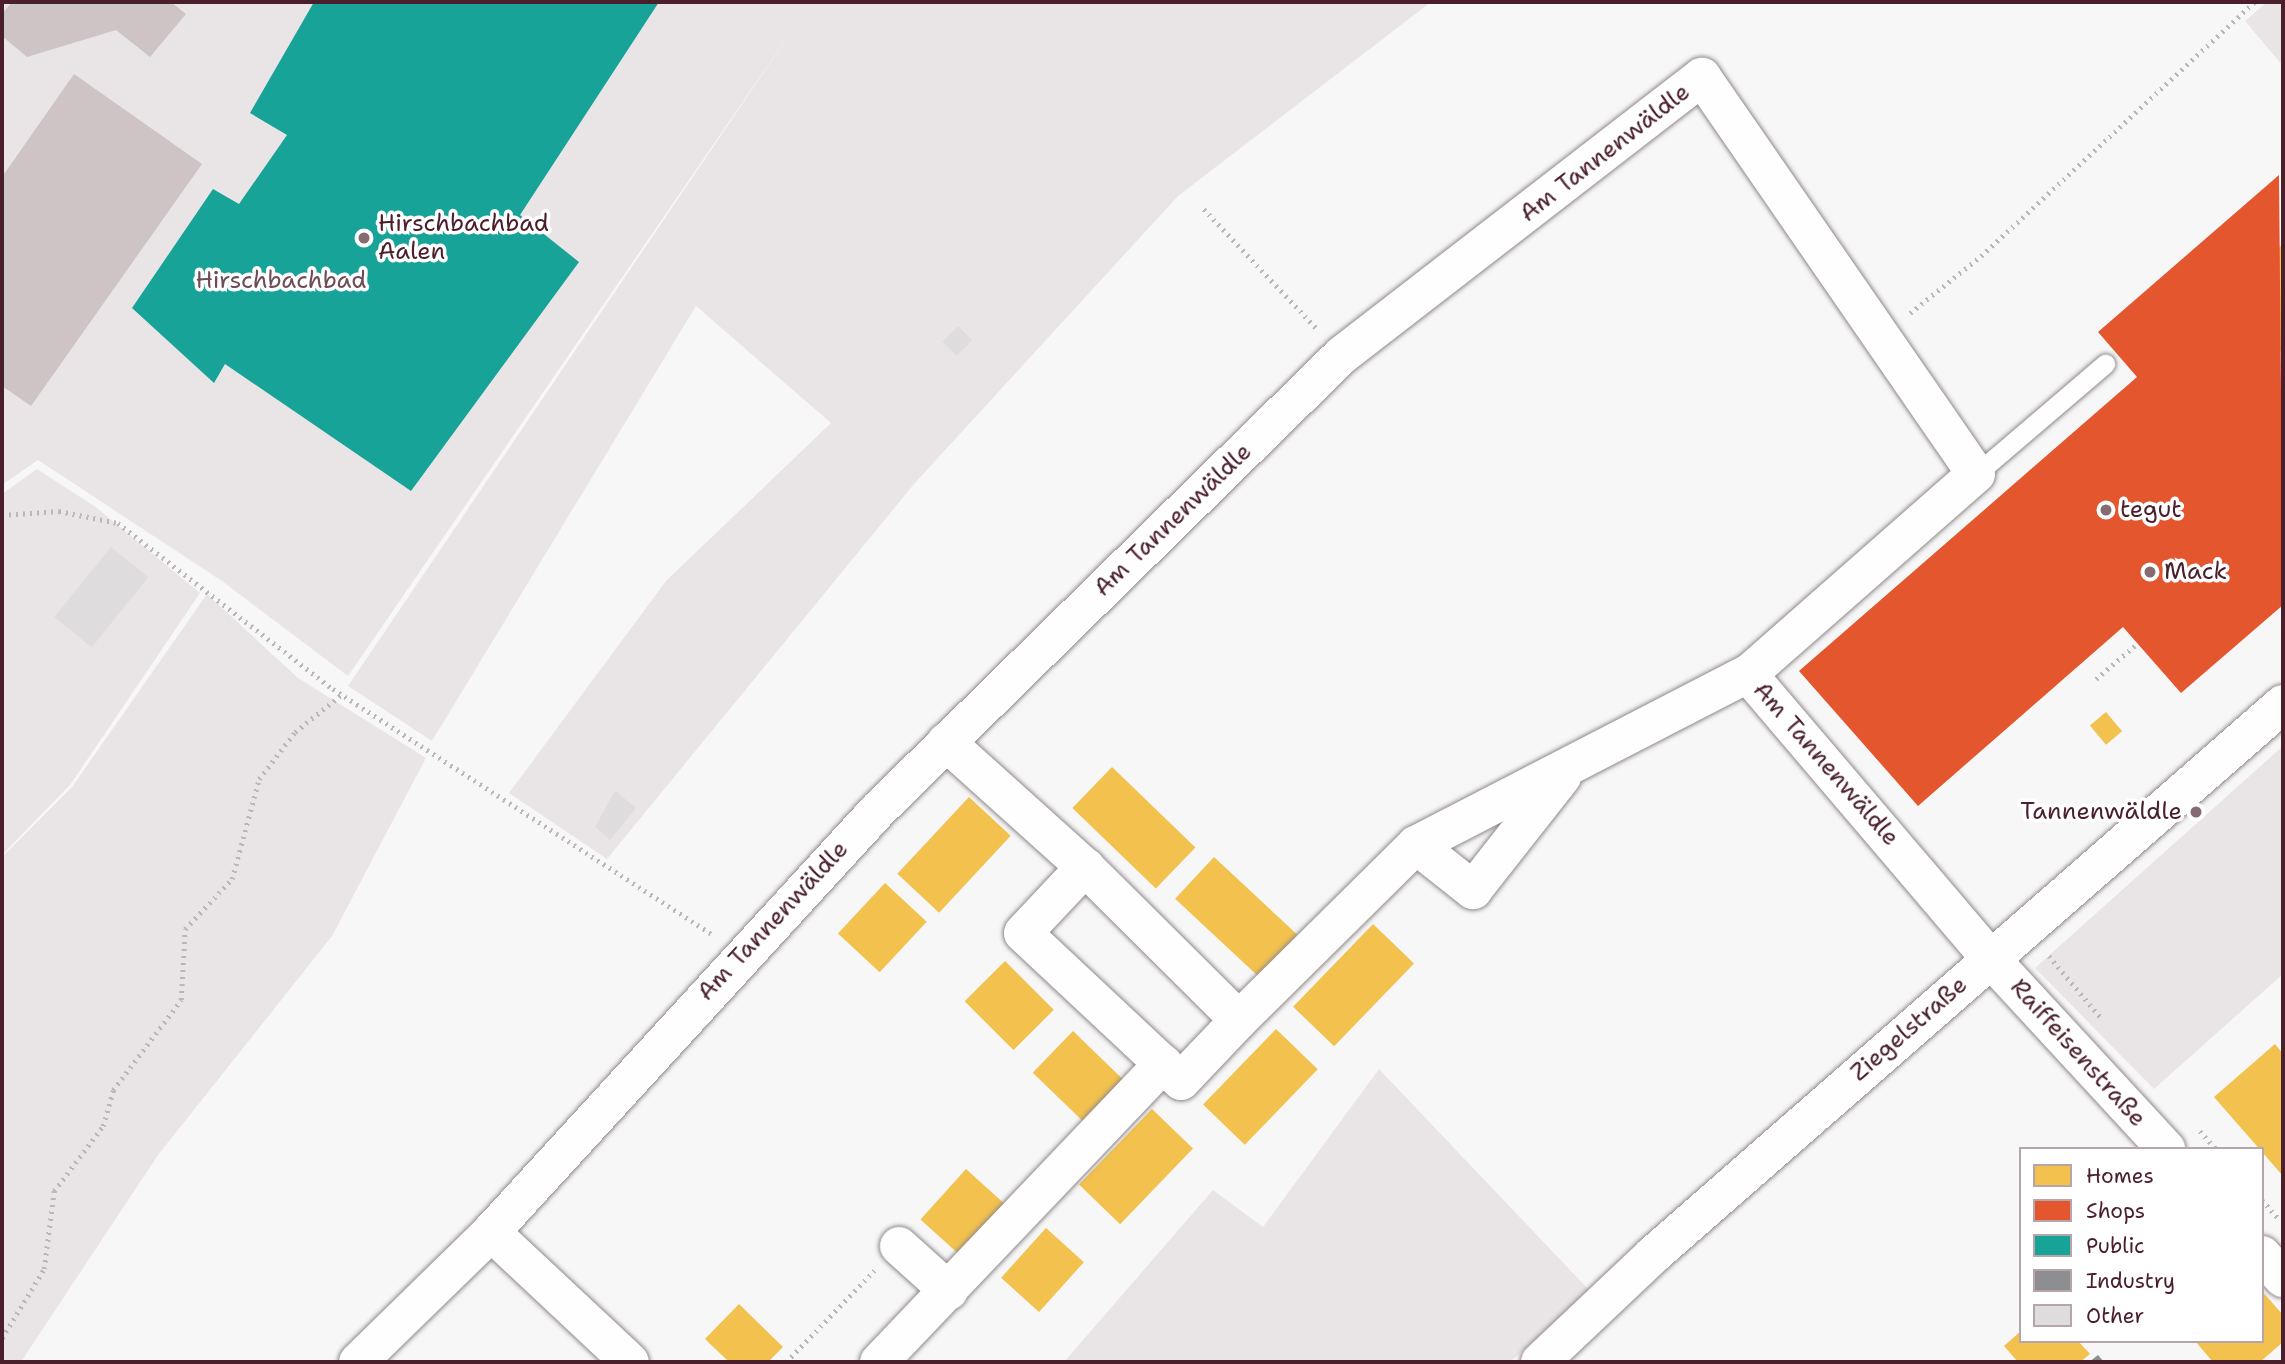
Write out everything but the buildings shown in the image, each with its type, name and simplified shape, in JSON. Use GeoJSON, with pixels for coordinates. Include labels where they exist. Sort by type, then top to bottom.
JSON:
{"type":"FeatureCollection","features":[{"type":"Feature","properties":{"kind":"street","name":"Am Tannenwäldle"},"geometry":{"type":"LineString","coordinates":[[358,1362],[491,1232],[742,953],[946,742],[1342,355],[1702,77],[1883,334],[1976,474],[1748,674],[1990,958]]}},
{"type":"Feature","properties":{"kind":"street"},"geometry":{"type":"LineString","coordinates":[[1085,867],[1023,933],[1181,1081],[1416,845],[1568,770],[1748,674]]}},
{"type":"Feature","properties":{"kind":"street","name":"Ziegelstraße"},"geometry":{"type":"LineString","coordinates":[[1540,1362],[1990,958],[2283,704]]}},
{"type":"Feature","properties":{"kind":"street"},"geometry":{"type":"LineString","coordinates":[[946,742],[1085,867],[1239,1020]]}},
{"type":"Feature","properties":{"kind":"street"},"geometry":{"type":"LineString","coordinates":[[1416,845],[1473,890],[1568,770]]}},
{"type":"Feature","properties":{"kind":"street","name":"Raiffeisenstraße"},"geometry":{"type":"LineString","coordinates":[[1990,958],[2164,1147]]}},
{"type":"Feature","properties":{"kind":"street"},"geometry":{"type":"LineString","coordinates":[[879,1362],[1163,1064]]}},
{"type":"Feature","properties":{"kind":"street"},"geometry":{"type":"LineString","coordinates":[[491,1232],[630,1362]]}},
{"type":"Feature","properties":{"kind":"street"},"geometry":{"type":"LineString","coordinates":[[898,1246],[949,1291]]}},
{"type":"Feature","properties":{"kind":"street"},"geometry":{"type":"LineString","coordinates":[[2264,1257],[2283,1278]]}},
{"type":"Feature","properties":{"kind":"lane","name":"Am Tannenwäldle"},"geometry":{"type":"LineString","coordinates":[[1976,474],[2105,364]]}},
{"type":"Feature","properties":{"kind":"path"},"geometry":{"type":"LineString","coordinates":[[1883,334],[1981,256],[2254,2]]}},
{"type":"Feature","properties":{"kind":"path"},"geometry":{"type":"LineString","coordinates":[[1203,209],[1342,355]]}},
{"type":"Feature","properties":{"kind":"path"},"geometry":{"type":"LineString","coordinates":[[2,515],[60,511],[118,523],[341,695],[742,953]]}},
{"type":"Feature","properties":{"kind":"path"},"geometry":{"type":"LineString","coordinates":[[2096,679],[2138,643]]}},
{"type":"Feature","properties":{"kind":"path"},"geometry":{"type":"LineString","coordinates":[[2,1338],[44,1269],[54,1191],[103,1126],[113,1090],[181,1000],[185,929],[232,879],[259,779],[295,732],[341,695]]}},
{"type":"Feature","properties":{"kind":"path"},"geometry":{"type":"LineString","coordinates":[[2264,1202],[2283,1224]]}},
{"type":"Feature","properties":{"kind":"path"},"geometry":{"type":"LineString","coordinates":[[786,1362],[898,1246]]}},
{"type":"Feature","properties":{"kind":"green space","name":"Hirschbachbad"},"geometry":{"type":"Polygon","coordinates":[[[2,2],[1431,2],[1178,196],[914,484],[607,859],[509,793],[666,581],[831,423],[696,306],[432,741],[348,686],[795,26],[348,676],[222,581],[38,460],[2,485],[2,2]]]}},
{"type":"Feature","properties":{"kind":"green space"},"geometry":{"type":"Polygon","coordinates":[[[2267,2],[2283,2],[2283,66],[2245,21],[2267,2]]]}},
{"type":"Feature","properties":{"kind":"green space"},"geometry":{"type":"Polygon","coordinates":[[[37,469],[97,508],[200,593],[70,785],[2,855],[2,494],[37,469]]]}},
{"type":"Feature","properties":{"kind":"green space"},"geometry":{"type":"Polygon","coordinates":[[[207,594],[298,678],[426,758],[332,936],[158,1155],[21,1362],[2,1362],[2,857],[72,787],[207,594]]]}},
{"type":"Feature","properties":{"kind":"green space"},"geometry":{"type":"Polygon","coordinates":[[[2283,746],[2283,974],[2154,1089],[2035,968],[2283,746]]]}},
{"type":"Feature","properties":{"kind":"green space"},"geometry":{"type":"Polygon","coordinates":[[[1379,1069],[1589,1290],[1510,1362],[1064,1362],[1213,1190],[1263,1227],[1379,1069]]]}},
{"type":"Feature","properties":{"kind":"shaded area"},"geometry":{"type":"Polygon","coordinates":[[[12,2],[171,2],[186,14],[150,57],[116,30],[27,57],[2,36],[2,14],[12,2]]]}},
{"type":"Feature","properties":{"kind":"shaded area"},"geometry":{"type":"Polygon","coordinates":[[[74,74],[202,164],[31,406],[2,386],[2,177],[74,74]]]}},
{"type":"Feature","properties":{"kind":"place","name":"Hirschbachbad Aalen"},"geometry":{"type":"Point","coordinates":[364,238]}},
{"type":"Feature","properties":{"kind":"place","name":"tegut"},"geometry":{"type":"Point","coordinates":[2106,510]}},
{"type":"Feature","properties":{"kind":"place","name":"Mack"},"geometry":{"type":"Point","coordinates":[2150,572]}},
{"type":"Feature","properties":{"kind":"place","name":"Tannenwäldle"},"geometry":{"type":"Point","coordinates":[2196,812]}}]}
